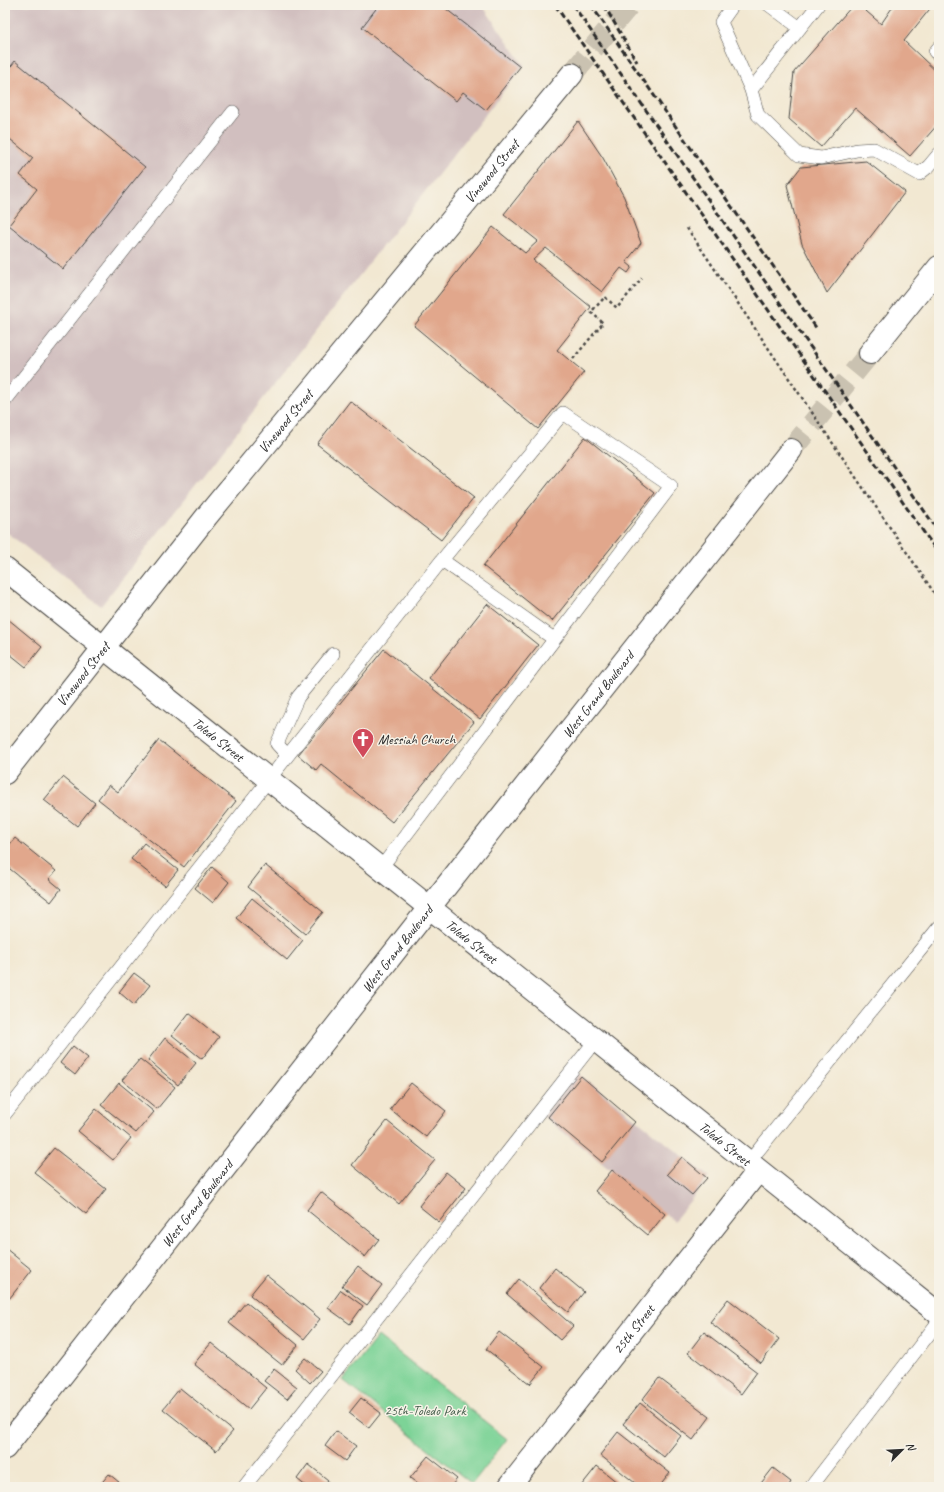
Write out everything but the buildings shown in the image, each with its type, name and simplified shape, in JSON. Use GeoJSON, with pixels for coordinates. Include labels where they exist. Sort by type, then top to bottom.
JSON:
{"type":"FeatureCollection","features":[{"type":"Feature","properties":{"kind":"street","name":"Vinewood Street"},"geometry":{"type":"LineString","coordinates":[[5,774],[207,516],[572,74]]}},
{"type":"Feature","properties":{"kind":"street"},"geometry":{"type":"LineString","coordinates":[[870,353],[939,267]]}},
{"type":"Feature","properties":{"kind":"street","name":"West Grand Boulevard"},"geometry":{"type":"LineString","coordinates":[[5,1448],[791,450]]}},
{"type":"Feature","properties":{"kind":"street","name":"Toledo Street"},"geometry":{"type":"LineString","coordinates":[[5,568],[595,1041],[939,1314]]}},
{"type":"Feature","properties":{"kind":"street","name":"25th Street"},"geometry":{"type":"LineString","coordinates":[[509,1487],[753,1167]]}},
{"type":"Feature","properties":{"kind":"lane"},"geometry":{"type":"LineString","coordinates":[[733,5],[721,22],[751,90],[758,115],[800,155],[820,158],[857,150],[874,149],[919,174],[929,166],[939,154]]}},
{"type":"Feature","properties":{"kind":"lane"},"geometry":{"type":"LineString","coordinates":[[769,5],[800,28]]}},
{"type":"Feature","properties":{"kind":"lane"},"geometry":{"type":"LineString","coordinates":[[751,90],[818,5]]}},
{"type":"Feature","properties":{"kind":"lane"},"geometry":{"type":"LineString","coordinates":[[5,401],[233,112]]}},
{"type":"Feature","properties":{"kind":"lane"},"geometry":{"type":"LineString","coordinates":[[5,1114],[442,560],[563,413],[671,486],[380,869]]}},
{"type":"Feature","properties":{"kind":"lane"},"geometry":{"type":"LineString","coordinates":[[442,560],[554,640]]}},
{"type":"Feature","properties":{"kind":"lane"},"geometry":{"type":"LineString","coordinates":[[287,755],[278,744],[298,697],[333,654]]}},
{"type":"Feature","properties":{"kind":"lane"},"geometry":{"type":"LineString","coordinates":[[753,1167],[939,927]]}},
{"type":"Feature","properties":{"kind":"lane"},"geometry":{"type":"LineString","coordinates":[[244,1487],[595,1041]]}},
{"type":"Feature","properties":{"kind":"lane"},"geometry":{"type":"LineString","coordinates":[[811,1487],[939,1321]]}},
{"type":"Feature","properties":{"kind":"path"},"geometry":{"type":"LineString","coordinates":[[686,228],[939,600]]}},
{"type":"Feature","properties":{"kind":"path"},"geometry":{"type":"LineString","coordinates":[[573,359],[603,323],[591,312],[604,297],[617,308],[642,278]]}},
{"type":"Feature","properties":{"kind":"shaded area"},"geometry":{"type":"Polygon","coordinates":[[[5,5],[482,5],[524,65],[101,606],[5,531],[5,421],[10,414],[5,409],[5,5]]]}},
{"type":"Feature","properties":{"kind":"shaded area"},"geometry":{"type":"Polygon","coordinates":[[[577,1072],[709,1177],[674,1221],[543,1116],[577,1072]]]}},
{"type":"Feature","properties":{"kind":"green space","name":"25th-Toledo Park"},"geometry":{"type":"Polygon","coordinates":[[[378,1336],[507,1439],[472,1484],[343,1380],[378,1336]]]}},
{"type":"Feature","properties":{"kind":"tunnel"},"geometry":{"type":"LineString","coordinates":[[572,74],[629,5]]}},
{"type":"Feature","properties":{"kind":"tunnel"},"geometry":{"type":"LineString","coordinates":[[791,450],[870,353]]}},
{"type":"Feature","properties":{"kind":"railway"},"geometry":{"type":"LineString","coordinates":[[555,5],[939,554]]}},
{"type":"Feature","properties":{"kind":"railway"},"geometry":{"type":"LineString","coordinates":[[573,5],[939,532]]}},
{"type":"Feature","properties":{"kind":"railway"},"geometry":{"type":"LineString","coordinates":[[591,5],[817,329]]}},
{"type":"Feature","properties":{"kind":"railway"},"geometry":{"type":"LineString","coordinates":[[604,5],[637,62]]}},
{"type":"Feature","properties":{"kind":"place","name":"Messiah Church"},"geometry":{"type":"Point","coordinates":[363,758]}}]}
